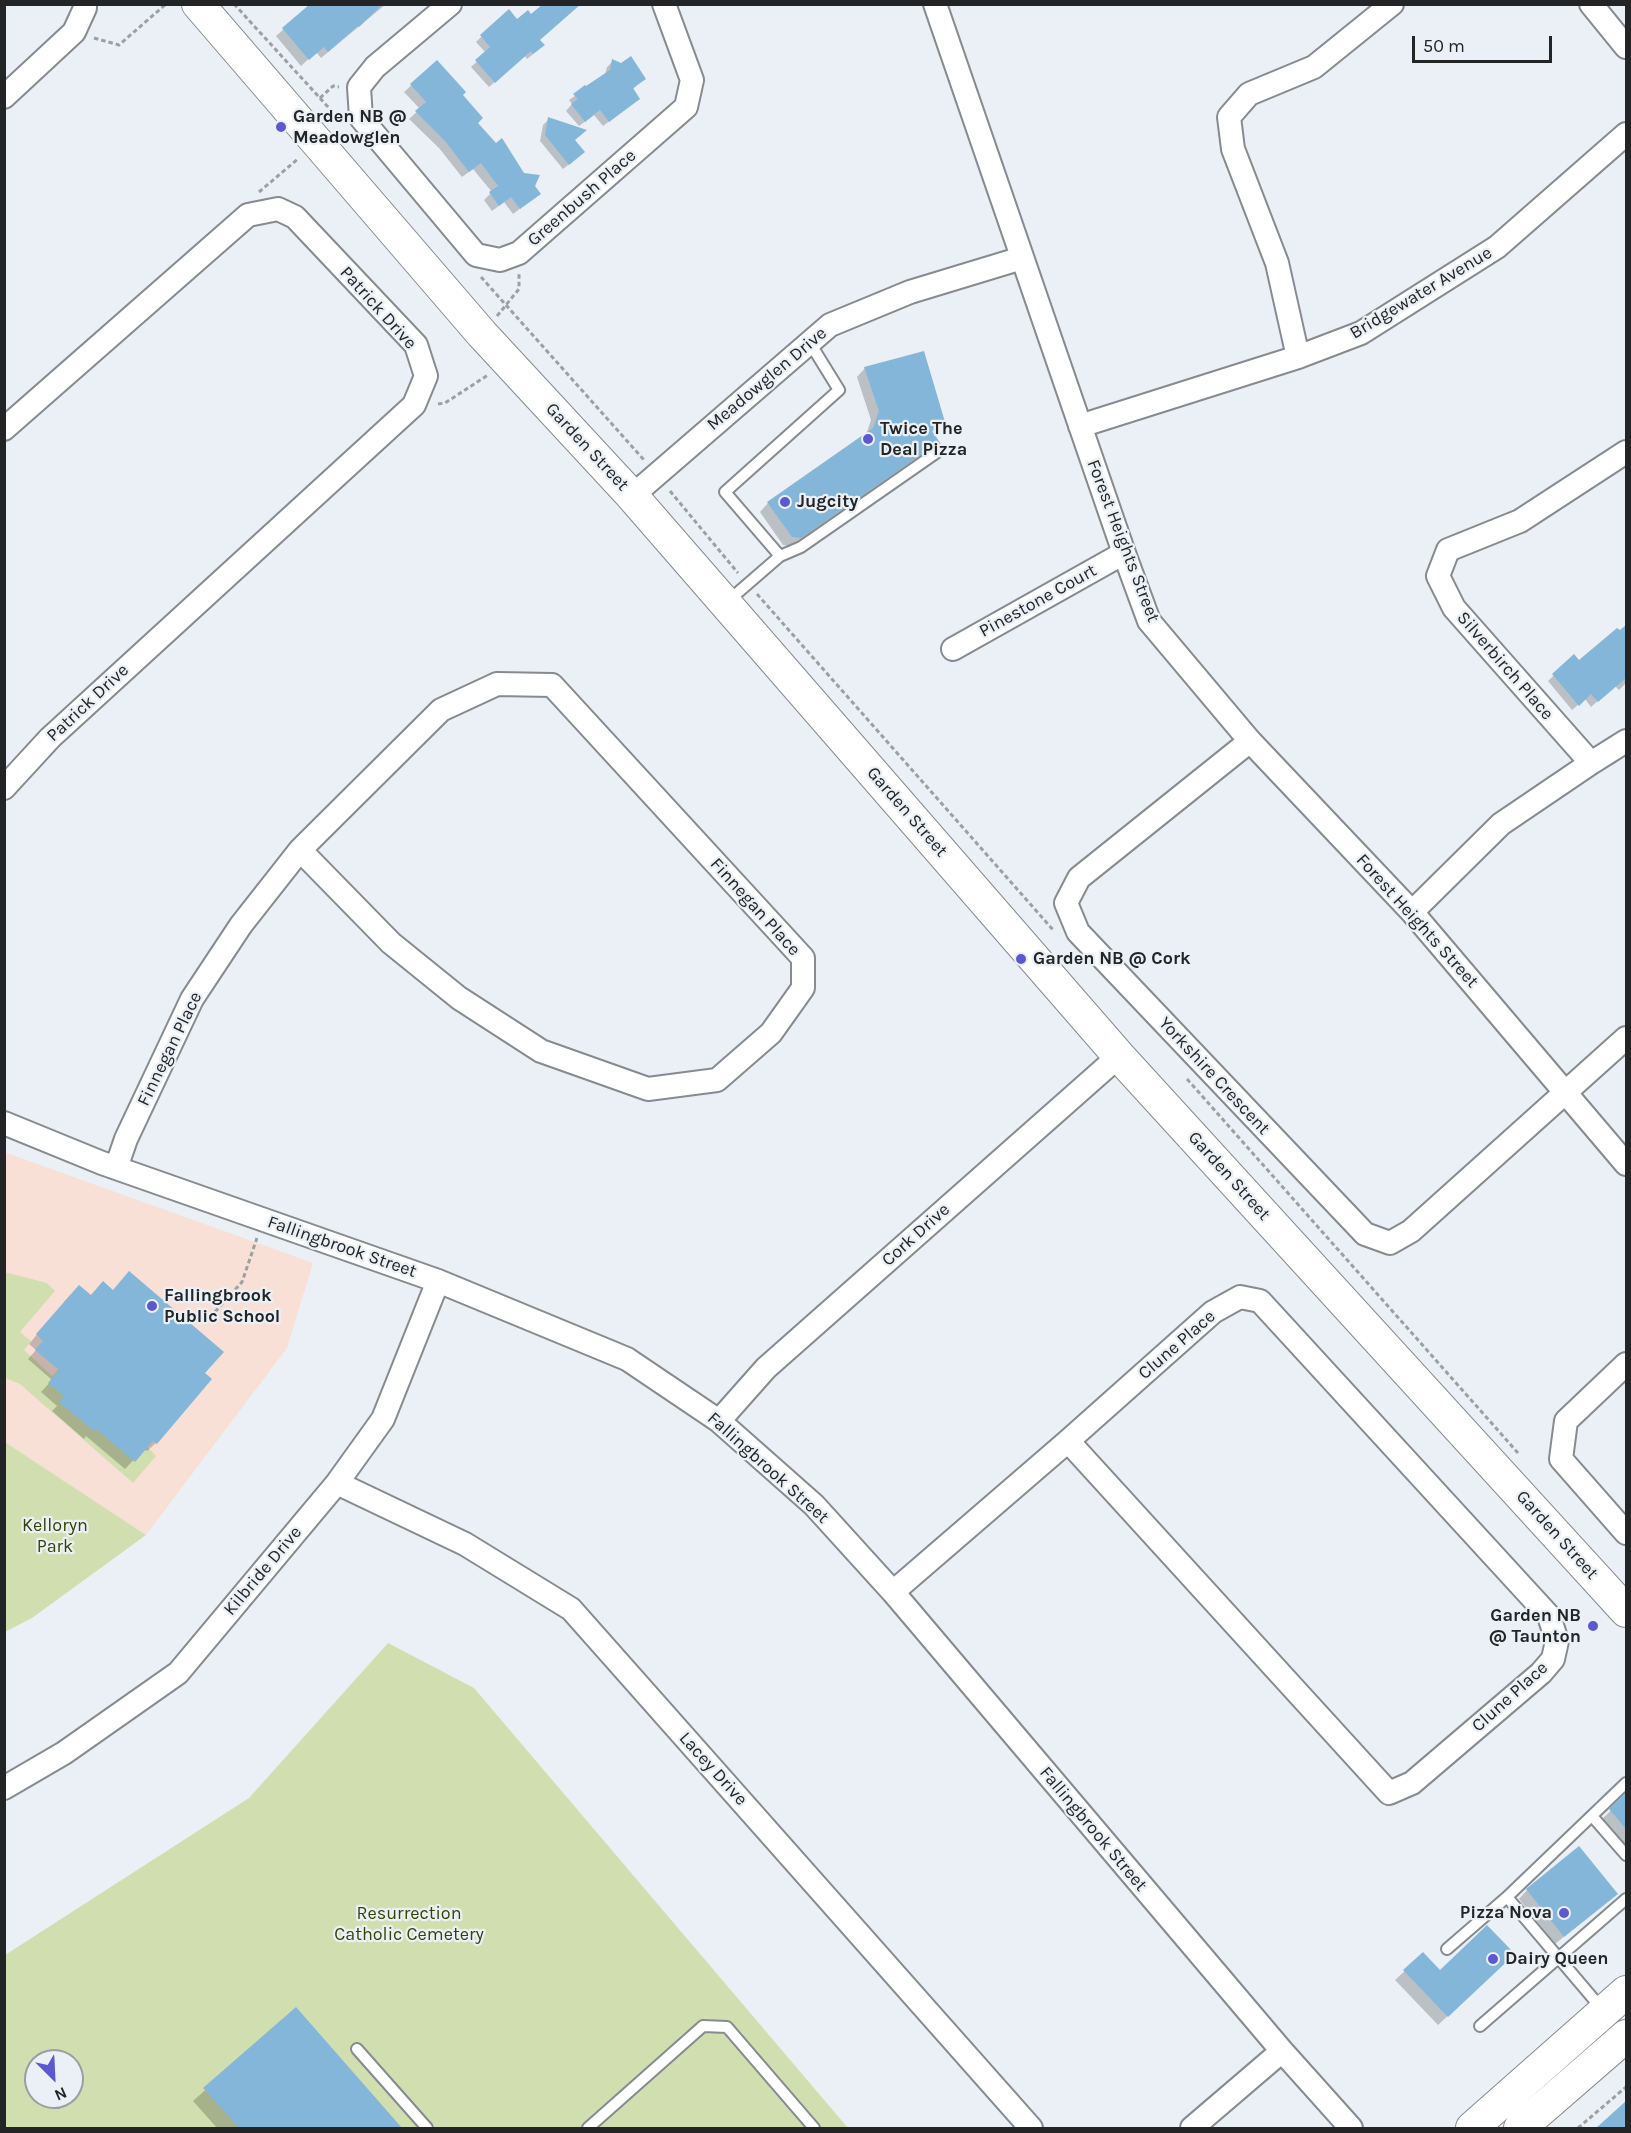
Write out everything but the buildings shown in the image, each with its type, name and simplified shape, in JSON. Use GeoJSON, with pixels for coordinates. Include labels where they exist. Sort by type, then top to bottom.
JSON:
{"type":"FeatureCollection","features":[{"type":"Feature","properties":{"kind":"street"},"geometry":{"type":"LineString","coordinates":[[4,97],[74,32],[85,4]]}},
{"type":"Feature","properties":{"kind":"street","name":"Garden Street"},"geometry":{"type":"LineString","coordinates":[[198,4],[482,334],[632,496],[737,594],[1119,1056],[1626,1611]]}},
{"type":"Feature","properties":{"kind":"street"},"geometry":{"type":"LineString","coordinates":[[359,87],[375,67],[450,4]]}},
{"type":"Feature","properties":{"kind":"street","name":"Greenbush Place"},"geometry":{"type":"LineString","coordinates":[[359,87],[361,118],[476,255],[500,260],[519,253],[686,106],[692,80],[664,4]]}},
{"type":"Feature","properties":{"kind":"street","name":"Forest Heights Street"},"geometry":{"type":"LineString","coordinates":[[935,4],[1149,621],[1250,741],[1412,912],[1626,1164]]}},
{"type":"Feature","properties":{"kind":"street"},"geometry":{"type":"LineString","coordinates":[[1298,357],[1277,263],[1233,149],[1229,117],[1249,94],[1314,67],[1392,4]]}},
{"type":"Feature","properties":{"kind":"street"},"geometry":{"type":"LineString","coordinates":[[1591,4],[1626,46]]}},
{"type":"Feature","properties":{"kind":"street","name":"Bridgewater Avenue"},"geometry":{"type":"LineString","coordinates":[[1080,426],[1298,357],[1361,333],[1497,247],[1626,134]]}},
{"type":"Feature","properties":{"kind":"street","name":"Patrick Drive"},"geometry":{"type":"LineString","coordinates":[[4,429],[248,215],[278,209],[295,217],[416,345],[426,376],[414,405],[50,738],[4,788]]}},
{"type":"Feature","properties":{"kind":"street","name":"Meadowglen Drive"},"geometry":{"type":"LineString","coordinates":[[632,496],[830,325],[910,292],[1022,258]]}},
{"type":"Feature","properties":{"kind":"street","name":"Silverbirch Place"},"geometry":{"type":"LineString","coordinates":[[1591,763],[1454,608],[1438,576],[1448,550],[1520,520],[1626,452]]}},
{"type":"Feature","properties":{"kind":"street","name":"Pinestone Court"},"geometry":{"type":"LineString","coordinates":[[953,649],[1124,553]]}},
{"type":"Feature","properties":{"kind":"street","name":"Finnegan Place"},"geometry":{"type":"LineString","coordinates":[[116,1168],[126,1139],[192,999],[241,925],[300,850],[441,710],[497,684],[552,685],[803,958],[803,988],[771,1033],[717,1080],[648,1089],[541,1051],[459,998],[391,943],[300,850]]}},
{"type":"Feature","properties":{"kind":"street","name":"Yorkshire Crescent"},"geometry":{"type":"LineString","coordinates":[[1250,741],[1079,878],[1066,903],[1078,932],[1365,1234],[1390,1243],[1411,1231],[1626,1038]]}},
{"type":"Feature","properties":{"kind":"street"},"geometry":{"type":"LineString","coordinates":[[1412,912],[1502,824],[1626,741]]}},
{"type":"Feature","properties":{"kind":"street","name":"Cork Drive"},"geometry":{"type":"LineString","coordinates":[[719,1421],[766,1368],[1119,1056]]}},
{"type":"Feature","properties":{"kind":"street","name":"Fallingbrook Street"},"geometry":{"type":"LineString","coordinates":[[4,1123],[116,1168],[438,1281],[627,1359],[719,1421],[814,1505],[893,1592],[1282,2051],[1351,2128]]}},
{"type":"Feature","properties":{"kind":"street","name":"Kilbride Drive"},"geometry":{"type":"LineString","coordinates":[[4,1788],[64,1753],[178,1672],[337,1482],[383,1419],[438,1281]]}},
{"type":"Feature","properties":{"kind":"street","name":"Clune Place"},"geometry":{"type":"LineString","coordinates":[[893,1592],[1213,1312],[1240,1297],[1260,1301],[1549,1616],[1557,1641],[1553,1659],[1541,1672],[1412,1783],[1389,1793],[1068,1441]]}},
{"type":"Feature","properties":{"kind":"street"},"geometry":{"type":"LineString","coordinates":[[1626,1364],[1566,1421],[1561,1460],[1626,1533]]}},
{"type":"Feature","properties":{"kind":"street","name":"Lacey Drive"},"geometry":{"type":"LineString","coordinates":[[337,1482],[465,1544],[571,1609],[1031,2128]]}},
{"type":"Feature","properties":{"kind":"street"},"geometry":{"type":"LineString","coordinates":[[1472,2128],[1615,2002]]}},
{"type":"Feature","properties":{"kind":"street"},"geometry":{"type":"LineString","coordinates":[[1520,2128],[1626,2036]]}},
{"type":"Feature","properties":{"kind":"street"},"geometry":{"type":"LineString","coordinates":[[1192,2128],[1282,2051]]}},
{"type":"Feature","properties":{"kind":"lane"},"geometry":{"type":"LineString","coordinates":[[780,556],[725,492],[839,390],[810,343]]}},
{"type":"Feature","properties":{"kind":"lane"},"geometry":{"type":"LineString","coordinates":[[737,594],[780,556],[801,547],[936,453]]}},
{"type":"Feature","properties":{"kind":"lane"},"geometry":{"type":"LineString","coordinates":[[1447,1949],[1507,1897],[1626,1783]]}},
{"type":"Feature","properties":{"kind":"lane"},"geometry":{"type":"LineString","coordinates":[[1592,1816],[1626,1856]]}},
{"type":"Feature","properties":{"kind":"lane"},"geometry":{"type":"LineString","coordinates":[[1507,1897],[1559,1958],[1615,2002]]}},
{"type":"Feature","properties":{"kind":"lane"},"geometry":{"type":"LineString","coordinates":[[1480,2026],[1626,1899]]}},
{"type":"Feature","properties":{"kind":"lane"},"geometry":{"type":"LineString","coordinates":[[588,2128],[703,2026],[727,2027],[814,2128]]}},
{"type":"Feature","properties":{"kind":"lane"},"geometry":{"type":"LineString","coordinates":[[357,2049],[427,2128]]}},
{"type":"Feature","properties":{"kind":"path"},"geometry":{"type":"LineString","coordinates":[[74,32],[119,45],[166,4]]}},
{"type":"Feature","properties":{"kind":"path"},"geometry":{"type":"LineString","coordinates":[[234,4],[344,124]]}},
{"type":"Feature","properties":{"kind":"path"},"geometry":{"type":"LineString","coordinates":[[296,120],[333,86],[359,87]]}},
{"type":"Feature","properties":{"kind":"path"},"geometry":{"type":"LineString","coordinates":[[248,215],[260,190],[317,143]]}},
{"type":"Feature","properties":{"kind":"path"},"geometry":{"type":"LineString","coordinates":[[482,334],[519,289],[519,253]]}},
{"type":"Feature","properties":{"kind":"path"},"geometry":{"type":"LineString","coordinates":[[475,271],[656,474],[737,594],[1055,932]]}},
{"type":"Feature","properties":{"kind":"path"},"geometry":{"type":"LineString","coordinates":[[414,405],[446,403],[508,362]]}},
{"type":"Feature","properties":{"kind":"path"},"geometry":{"type":"LineString","coordinates":[[1186,1078],[1524,1459]]}},
{"type":"Feature","properties":{"kind":"path"},"geometry":{"type":"LineString","coordinates":[[205,1323],[242,1282],[263,1220]]}},
{"type":"Feature","properties":{"kind":"path"},"geometry":{"type":"LineString","coordinates":[[1578,2128],[1626,2087]]}},
{"type":"Feature","properties":{"kind":"shaded area","name":"Fallingbrook Public School"},"geometry":{"type":"Polygon","coordinates":[[[4,1152],[313,1263],[287,1348],[146,1535],[5,1442],[4,1152]]]}},
{"type":"Feature","properties":{"kind":"green space"},"geometry":{"type":"Polygon","coordinates":[[[4,1272],[47,1283],[55,1291],[20,1332],[31,1341],[24,1350],[52,1376],[66,1361],[156,1456],[133,1483],[20,1384],[5,1378],[4,1272]]]}},
{"type":"Feature","properties":{"kind":"green space","name":"Kelloryn Park"},"geometry":{"type":"Polygon","coordinates":[[[5,1442],[146,1535],[32,1618],[5,1632],[5,1442]]]}},
{"type":"Feature","properties":{"kind":"green space","name":"Resurrection Catholic Cemetery"},"geometry":{"type":"Polygon","coordinates":[[[388,1643],[474,1688],[848,2128],[5,2128],[5,1955],[249,1798],[388,1643]]]}},
{"type":"Feature","properties":{"kind":"place","name":"Garden NB @ Meadowglen"},"geometry":{"type":"Point","coordinates":[281,127]}},
{"type":"Feature","properties":{"kind":"place","name":"Twice The Deal Pizza"},"geometry":{"type":"Point","coordinates":[868,439]}},
{"type":"Feature","properties":{"kind":"place","name":"Jugcity"},"geometry":{"type":"Point","coordinates":[785,502]}},
{"type":"Feature","properties":{"kind":"place","name":"Garden NB @ Cork"},"geometry":{"type":"Point","coordinates":[1021,959]}},
{"type":"Feature","properties":{"kind":"place","name":"Fallingbrook Public School"},"geometry":{"type":"Point","coordinates":[152,1306]}},
{"type":"Feature","properties":{"kind":"place","name":"Garden NB @ Taunton"},"geometry":{"type":"Point","coordinates":[1593,1626]}},
{"type":"Feature","properties":{"kind":"place","name":"Pizza Nova"},"geometry":{"type":"Point","coordinates":[1564,1913]}},
{"type":"Feature","properties":{"kind":"place","name":"Dairy Queen"},"geometry":{"type":"Point","coordinates":[1493,1959]}}]}
